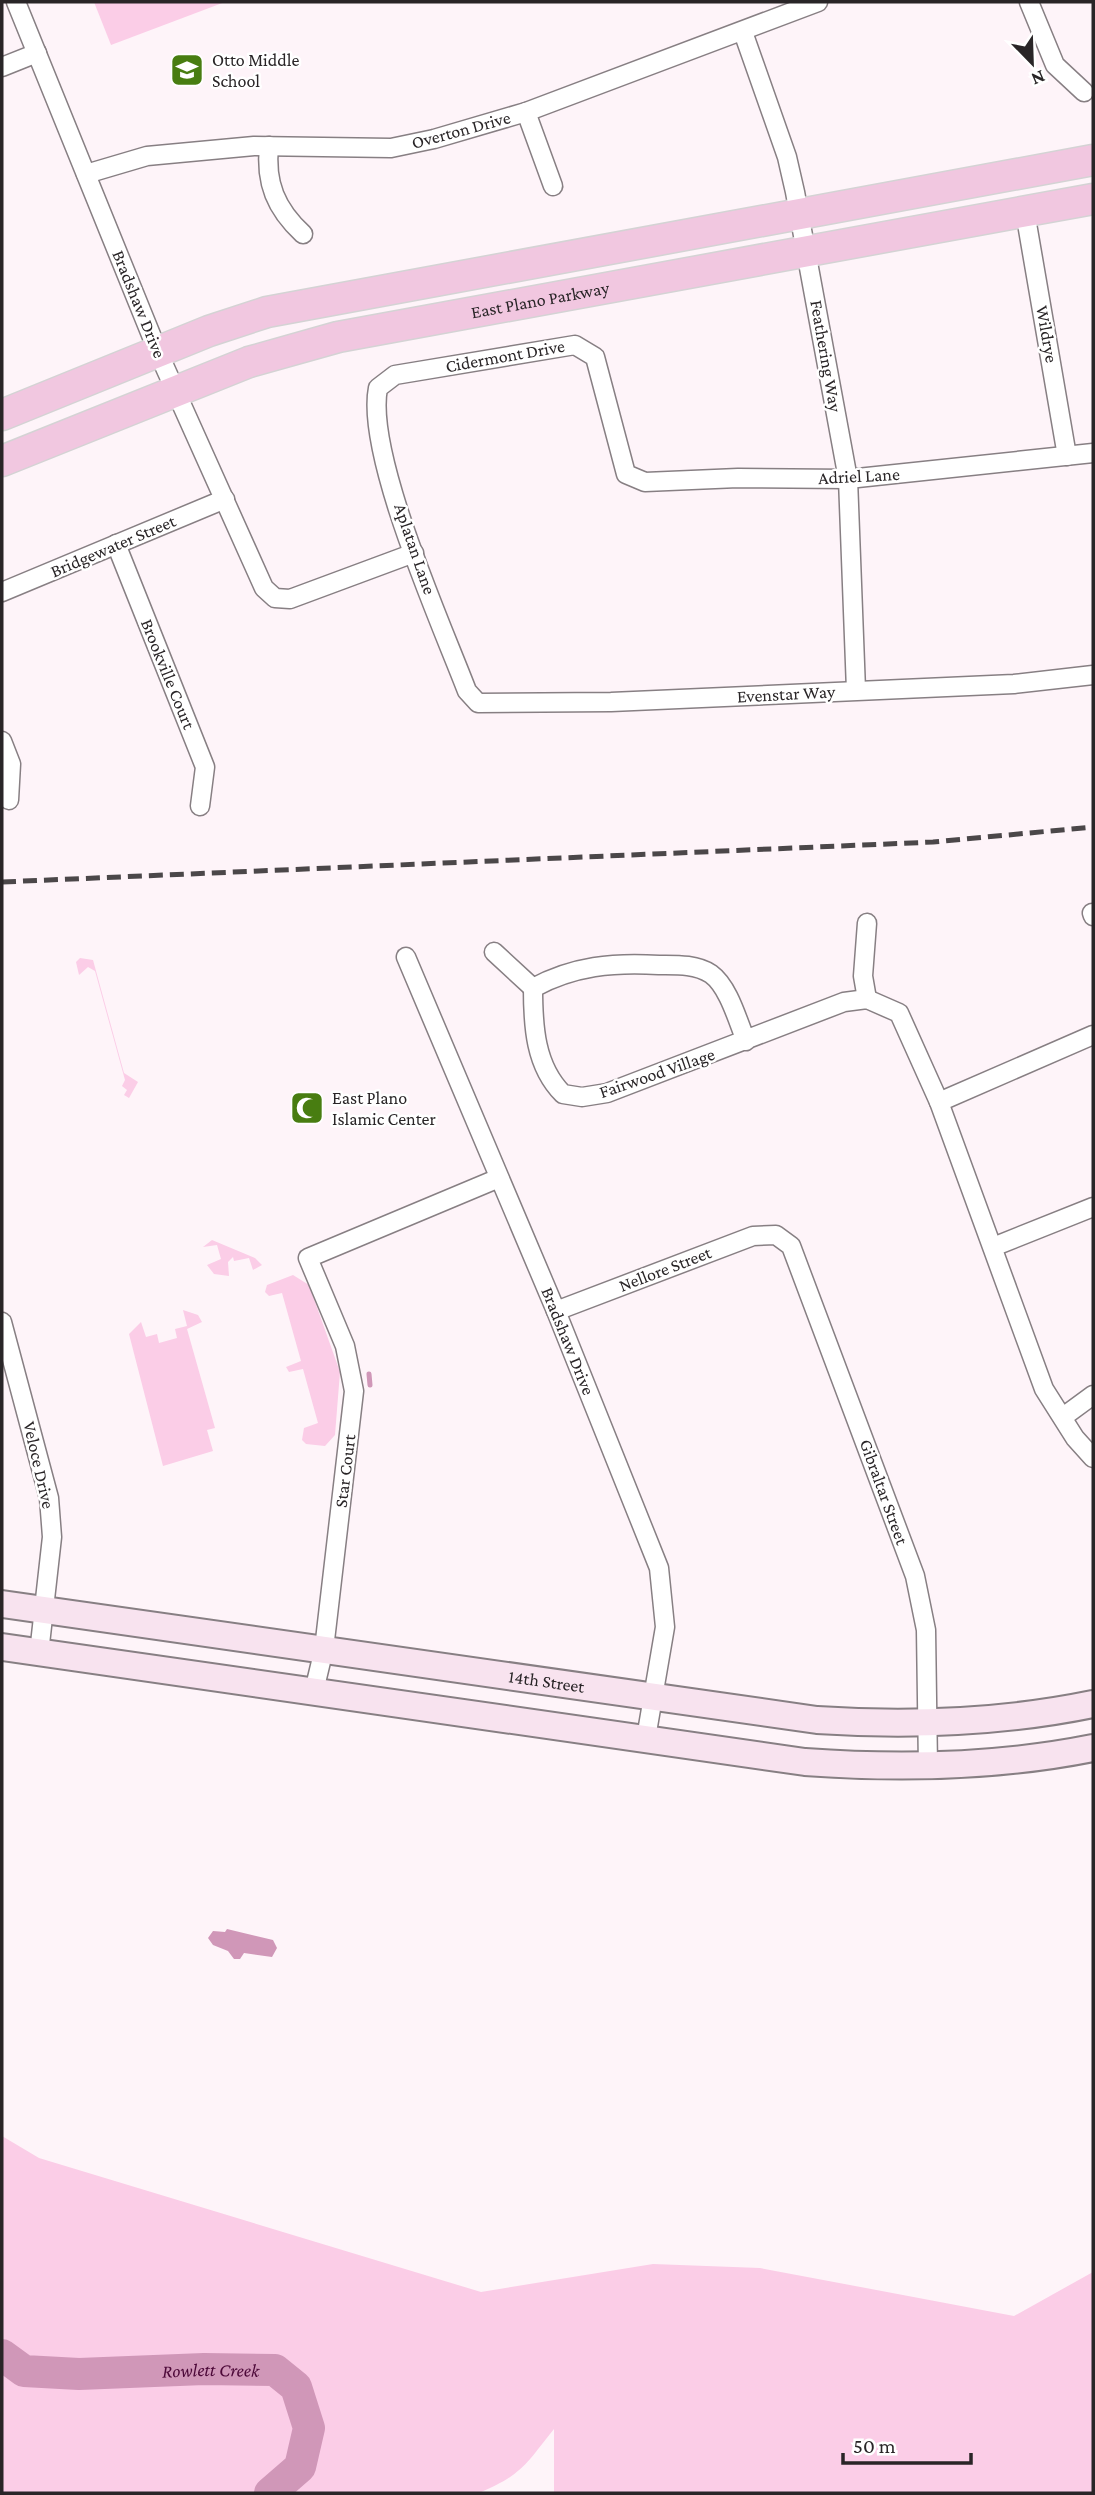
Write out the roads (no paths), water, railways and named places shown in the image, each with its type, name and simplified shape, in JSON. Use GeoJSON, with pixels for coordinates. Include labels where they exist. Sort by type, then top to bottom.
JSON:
{"type":"FeatureCollection","features":[{"type":"Feature","properties":{"kind":"main road"},"geometry":{"type":"LineString","coordinates":[[2,415],[209,331],[279,309],[1093,160]]}},
{"type":"Feature","properties":{"kind":"main road","name":"East Plano Parkway"},"geometry":{"type":"LineString","coordinates":[[2,461],[249,362],[338,337],[1093,199]]}},
{"type":"Feature","properties":{"kind":"main road","name":"14th Street"},"geometry":{"type":"LineString","coordinates":[[2,1604],[817,1720],[926,1724],[1033,1716],[1093,1704]]}},
{"type":"Feature","properties":{"kind":"main road"},"geometry":{"type":"LineString","coordinates":[[2,1647],[805,1762],[928,1767],[1004,1762],[1093,1748]]}},
{"type":"Feature","properties":{"kind":"street","name":"Bradshaw Drive"},"geometry":{"type":"LineString","coordinates":[[16,2],[158,352],[225,499],[256,575],[275,598],[290,599],[414,553]]}},
{"type":"Feature","properties":{"kind":"street","name":"Overton Drive"},"geometry":{"type":"LineString","coordinates":[[86,174],[147,156],[269,146],[391,148],[474,129],[743,32],[818,2]]}},
{"type":"Feature","properties":{"kind":"street"},"geometry":{"type":"LineString","coordinates":[[1029,2],[1055,65],[1084,92]]}},
{"type":"Feature","properties":{"kind":"street","name":"Feathering Way"},"geometry":{"type":"LineString","coordinates":[[743,32],[787,157],[800,213],[848,479],[856,690]]}},
{"type":"Feature","properties":{"kind":"street"},"geometry":{"type":"LineString","coordinates":[[2,67],[37,53]]}},
{"type":"Feature","properties":{"kind":"street"},"geometry":{"type":"LineString","coordinates":[[526,112],[553,186]]}},
{"type":"Feature","properties":{"kind":"street"},"geometry":{"type":"LineString","coordinates":[[269,146],[266,170],[272,192],[285,217],[303,234]]}},
{"type":"Feature","properties":{"kind":"street","name":"Wildrye"},"geometry":{"type":"LineString","coordinates":[[1025,212],[1067,456]]}},
{"type":"Feature","properties":{"kind":"street","name":"Cidermont Drive"},"geometry":{"type":"LineString","coordinates":[[378,388],[395,375],[575,345],[595,357],[626,474]]}},
{"type":"Feature","properties":{"kind":"street","name":"Aplatan Lane"},"geometry":{"type":"LineString","coordinates":[[378,388],[374,406],[384,455],[414,553],[467,691],[478,703]]}},
{"type":"Feature","properties":{"kind":"street","name":"Adriel Lane"},"geometry":{"type":"LineString","coordinates":[[626,474],[645,482],[738,478],[848,479],[1093,453]]}},
{"type":"Feature","properties":{"kind":"street","name":"Bridgewater Street"},"geometry":{"type":"LineString","coordinates":[[2,592],[225,499]]}},
{"type":"Feature","properties":{"kind":"street","name":"Brookville Court"},"geometry":{"type":"LineString","coordinates":[[116,544],[205,767],[200,806]]}},
{"type":"Feature","properties":{"kind":"street","name":"Evenstar Way"},"geometry":{"type":"LineString","coordinates":[[478,703],[611,702],[1014,684],[1093,675]]}},
{"type":"Feature","properties":{"kind":"street"},"geometry":{"type":"LineString","coordinates":[[2,741],[11,764],[9,800]]}},
{"type":"Feature","properties":{"kind":"street"},"geometry":{"type":"LineString","coordinates":[[867,923],[863,976],[867,999],[899,1013],[939,1102],[1044,1389],[1075,1438],[1093,1458]]}},
{"type":"Feature","properties":{"kind":"street"},"geometry":{"type":"LineString","coordinates":[[494,952],[533,988],[556,975],[583,968],[625,962],[687,965],[712,975],[726,993],[746,1041]]}},
{"type":"Feature","properties":{"kind":"street","name":"Bradshaw Drive"},"geometry":{"type":"LineString","coordinates":[[406,957],[556,1311],[659,1568],[665,1627],[646,1738]]}},
{"type":"Feature","properties":{"kind":"street","name":"Fairwood Village"},"geometry":{"type":"LineString","coordinates":[[533,988],[533,1024],[542,1064],[553,1084],[564,1094],[582,1097],[607,1093],[844,1002],[867,999]]}},
{"type":"Feature","properties":{"kind":"street"},"geometry":{"type":"LineString","coordinates":[[939,1102],[1093,1035]]}},
{"type":"Feature","properties":{"kind":"street","name":"Star Court"},"geometry":{"type":"LineString","coordinates":[[314,1691],[324,1649],[354,1391],[345,1346],[308,1258],[499,1178]]}},
{"type":"Feature","properties":{"kind":"street"},"geometry":{"type":"LineString","coordinates":[[993,1247],[1093,1207]]}},
{"type":"Feature","properties":{"kind":"street","name":"Nellore Street"},"geometry":{"type":"LineString","coordinates":[[556,1311],[753,1236],[776,1235]]}},
{"type":"Feature","properties":{"kind":"street","name":"Gibraltar Street"},"geometry":{"type":"LineString","coordinates":[[776,1235],[791,1246],[810,1291],[915,1576],[926,1630],[928,1767]]}},
{"type":"Feature","properties":{"kind":"street","name":"Veloce Drive"},"geometry":{"type":"LineString","coordinates":[[2,1322],[49,1498],[52,1537],[39,1653]]}},
{"type":"Feature","properties":{"kind":"street"},"geometry":{"type":"LineString","coordinates":[[1063,1418],[1093,1395]]}},
{"type":"Feature","properties":{"kind":"waterway"},"geometry":{"type":"LineString","coordinates":[[369,1374],[370,1385]]}},
{"type":"Feature","properties":{"kind":"waterway","name":"Rowlett Creek"},"geometry":{"type":"LineString","coordinates":[[2,2355],[24,2371],[79,2374],[204,2369],[275,2370],[296,2387],[309,2428],[300,2467],[270,2493]]}},
{"type":"Feature","properties":{"kind":"railway"},"geometry":{"type":"LineString","coordinates":[[2,882],[933,842],[1093,827]]}},
{"type":"Feature","properties":{"kind":"place","name":"Otto Middle School"},"geometry":{"type":"Point","coordinates":[187,70]}},
{"type":"Feature","properties":{"kind":"place","name":"East Plano Islamic Center"},"geometry":{"type":"Point","coordinates":[307,1108]}}]}
